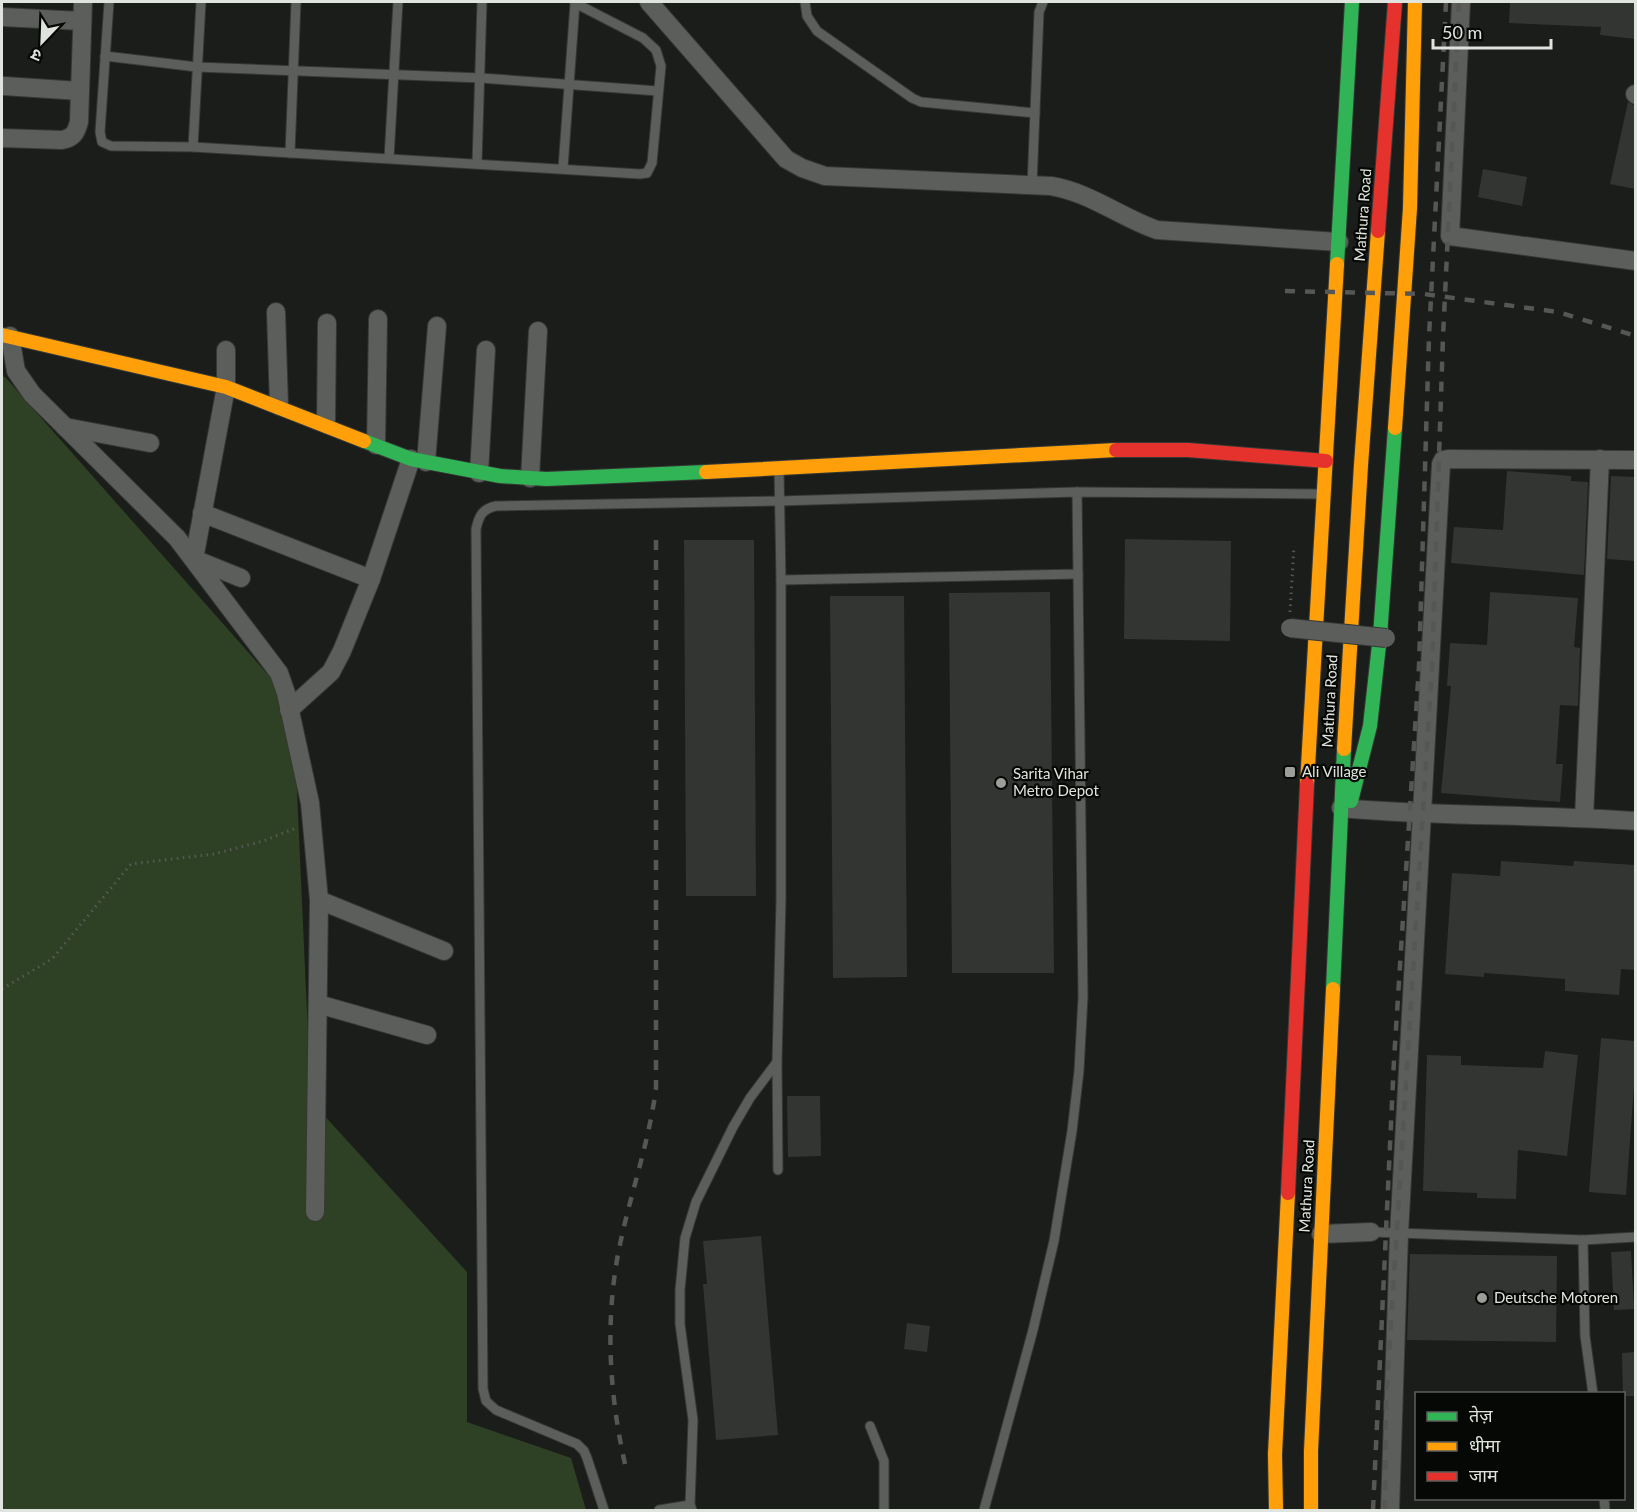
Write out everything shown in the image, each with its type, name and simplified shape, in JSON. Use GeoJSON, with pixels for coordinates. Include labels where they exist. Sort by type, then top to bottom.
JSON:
{"type":"FeatureCollection","features":[{"type":"Feature","properties":{"kind":"main road","name":"Mathura Road"},"geometry":{"type":"LineString","coordinates":[[1276,1510],[1277,1407],[1307,789],[1352,2]]}},
{"type":"Feature","properties":{"kind":"main road","name":"Mathura Road"},"geometry":{"type":"LineString","coordinates":[[1311,1510],[1311,1451],[1339,852],[1345,808],[1361,465],[1395,2]]}},
{"type":"Feature","properties":{"kind":"main road"},"geometry":{"type":"LineString","coordinates":[[1345,808],[1370,726],[1380,636],[1410,208],[1415,2]]}},
{"type":"Feature","properties":{"kind":"main road"},"geometry":{"type":"LineString","coordinates":[[6,335],[226,387],[419,460],[479,473],[530,478],[595,478],[1131,449],[1188,450],[1326,461]]}},
{"type":"Feature","properties":{"kind":"street"},"geometry":{"type":"LineString","coordinates":[[2,138],[69,138],[76,132],[79,122],[83,2]]}},
{"type":"Feature","properties":{"kind":"street"},"geometry":{"type":"LineString","coordinates":[[649,2],[786,159],[802,168],[825,176],[1051,186],[1071,191],[1157,230],[1339,242]]}},
{"type":"Feature","properties":{"kind":"street"},"geometry":{"type":"LineString","coordinates":[[1461,2],[1450,236],[1635,261]]}},
{"type":"Feature","properties":{"kind":"street"},"geometry":{"type":"LineString","coordinates":[[2,17],[82,21]]}},
{"type":"Feature","properties":{"kind":"street"},"geometry":{"type":"LineString","coordinates":[[4,86],[80,91]]}},
{"type":"Feature","properties":{"kind":"street"},"geometry":{"type":"LineString","coordinates":[[276,312],[279,406]]}},
{"type":"Feature","properties":{"kind":"street"},"geometry":{"type":"LineString","coordinates":[[376,444],[378,320]]}},
{"type":"Feature","properties":{"kind":"street"},"geometry":{"type":"LineString","coordinates":[[326,424],[327,323]]}},
{"type":"Feature","properties":{"kind":"street"},"geometry":{"type":"LineString","coordinates":[[289,710],[331,672],[342,651],[419,460],[437,326]]}},
{"type":"Feature","properties":{"kind":"street"},"geometry":{"type":"LineString","coordinates":[[530,478],[538,331]]}},
{"type":"Feature","properties":{"kind":"street"},"geometry":{"type":"LineString","coordinates":[[6,335],[16,371],[32,394],[177,538],[279,673],[286,693],[310,803],[319,900],[315,1212]]}},
{"type":"Feature","properties":{"kind":"street"},"geometry":{"type":"LineString","coordinates":[[194,559],[226,387],[226,350]]}},
{"type":"Feature","properties":{"kind":"street"},"geometry":{"type":"LineString","coordinates":[[479,473],[486,350]]}},
{"type":"Feature","properties":{"kind":"street"},"geometry":{"type":"LineString","coordinates":[[65,428],[150,444]]}},
{"type":"Feature","properties":{"kind":"street"},"geometry":{"type":"LineString","coordinates":[[1390,1510],[1399,1234],[1441,464],[1443,460],[1448,459],[1635,460]]}},
{"type":"Feature","properties":{"kind":"street"},"geometry":{"type":"LineString","coordinates":[[1584,818],[1600,459]]}},
{"type":"Feature","properties":{"kind":"street"},"geometry":{"type":"LineString","coordinates":[[202,513],[371,579]]}},
{"type":"Feature","properties":{"kind":"street"},"geometry":{"type":"LineString","coordinates":[[194,559],[241,578]]}},
{"type":"Feature","properties":{"kind":"street"},"geometry":{"type":"LineString","coordinates":[[1290,628],[1386,638]]}},
{"type":"Feature","properties":{"kind":"street"},"geometry":{"type":"LineString","coordinates":[[1345,808],[1635,821]]}},
{"type":"Feature","properties":{"kind":"street"},"geometry":{"type":"LineString","coordinates":[[319,900],[444,951]]}},
{"type":"Feature","properties":{"kind":"street"},"geometry":{"type":"LineString","coordinates":[[318,1004],[427,1035]]}},
{"type":"Feature","properties":{"kind":"street"},"geometry":{"type":"LineString","coordinates":[[1321,1234],[1371,1232]]}},
{"type":"Feature","properties":{"kind":"lane"},"geometry":{"type":"LineString","coordinates":[[109,2],[100,132],[102,142],[111,146],[193,147],[647,173],[652,163],[661,66],[656,50],[643,38],[576,2],[563,168]]}},
{"type":"Feature","properties":{"kind":"lane"},"geometry":{"type":"LineString","coordinates":[[193,147],[201,2]]}},
{"type":"Feature","properties":{"kind":"lane"},"geometry":{"type":"LineString","coordinates":[[290,153],[296,2]]}},
{"type":"Feature","properties":{"kind":"lane"},"geometry":{"type":"LineString","coordinates":[[389,158],[398,2]]}},
{"type":"Feature","properties":{"kind":"lane"},"geometry":{"type":"LineString","coordinates":[[477,163],[482,2]]}},
{"type":"Feature","properties":{"kind":"lane"},"geometry":{"type":"LineString","coordinates":[[805,2],[807,16],[817,31],[912,98],[921,102],[1035,113]]}},
{"type":"Feature","properties":{"kind":"lane"},"geometry":{"type":"LineString","coordinates":[[1032,185],[1039,12],[1043,2]]}},
{"type":"Feature","properties":{"kind":"lane"},"geometry":{"type":"LineString","coordinates":[[105,56],[197,67],[481,78],[658,91]]}},
{"type":"Feature","properties":{"kind":"lane"},"geometry":{"type":"LineString","coordinates":[[778,1170],[777,1062],[781,899],[779,469]]}},
{"type":"Feature","properties":{"kind":"lane"},"geometry":{"type":"LineString","coordinates":[[984,1510],[1033,1330],[1054,1241],[1072,1131],[1079,1071],[1083,997],[1077,492]]}},
{"type":"Feature","properties":{"kind":"lane"},"geometry":{"type":"LineString","coordinates":[[604,1510],[584,1451],[569,1440],[490,1406],[483,1389],[476,529],[481,513],[487,508],[496,506],[780,501],[1077,492],[1325,494]]}},
{"type":"Feature","properties":{"kind":"lane"},"geometry":{"type":"LineString","coordinates":[[781,580],[1078,574]]}},
{"type":"Feature","properties":{"kind":"lane"},"geometry":{"type":"LineString","coordinates":[[659,1510],[691,1508],[693,1420],[680,1324],[680,1290],[685,1238],[696,1202],[733,1127],[750,1098],[777,1062]]}},
{"type":"Feature","properties":{"kind":"lane"},"geometry":{"type":"LineString","coordinates":[[1371,1232],[1583,1240],[1635,1237]]}},
{"type":"Feature","properties":{"kind":"lane"},"geometry":{"type":"LineString","coordinates":[[1583,1240],[1585,1336],[1593,1392]]}},
{"type":"Feature","properties":{"kind":"lane"},"geometry":{"type":"LineString","coordinates":[[870,1426],[884,1461],[884,1510]]}},
{"type":"Feature","properties":{"kind":"path"},"geometry":{"type":"LineString","coordinates":[[1290,628],[1294,546]]}},
{"type":"Feature","properties":{"kind":"path"},"geometry":{"type":"LineString","coordinates":[[2,988],[52,959],[131,864],[214,854],[263,841],[312,822]]}},
{"type":"Feature","properties":{"kind":"green space"},"geometry":{"type":"Polygon","coordinates":[[[2,375],[293,703],[311,1101],[467,1272],[467,1422],[571,1458],[586,1510],[2,1510],[2,375]]]}},
{"type":"Feature","properties":{"kind":"building"},"geometry":{"type":"Polygon","coordinates":[[[1510,2],[1635,2],[1635,39],[1600,35],[1601,27],[1509,23],[1510,2]]]}},
{"type":"Feature","properties":{"kind":"building"},"geometry":{"type":"Polygon","coordinates":[[[1628,102],[1635,106],[1635,189],[1610,184],[1628,102]]]}},
{"type":"Feature","properties":{"kind":"building"},"geometry":{"type":"Polygon","coordinates":[[[1483,169],[1527,177],[1522,206],[1478,197],[1483,169]]]}},
{"type":"Feature","properties":{"kind":"building"},"geometry":{"type":"Polygon","coordinates":[[[1507,471],[1571,476],[1571,481],[1588,482],[1584,575],[1451,563],[1454,527],[1503,530],[1507,471]]]}},
{"type":"Feature","properties":{"kind":"building"},"geometry":{"type":"Polygon","coordinates":[[[1611,476],[1635,477],[1635,561],[1607,559],[1611,476]]]}},
{"type":"Feature","properties":{"kind":"building"},"geometry":{"type":"Polygon","coordinates":[[[1125,539],[1231,541],[1230,641],[1124,639],[1125,539]]]}},
{"type":"Feature","properties":{"kind":"building"},"geometry":{"type":"Polygon","coordinates":[[[684,540],[754,540],[756,896],[686,896],[684,540]]]}},
{"type":"Feature","properties":{"kind":"building","name":"Sarita Vihar Metro Depot"},"geometry":{"type":"Polygon","coordinates":[[[1050,592],[1054,973],[952,973],[949,593],[1050,592]]]}},
{"type":"Feature","properties":{"kind":"building"},"geometry":{"type":"Polygon","coordinates":[[[1490,592],[1578,598],[1574,647],[1580,648],[1578,706],[1560,705],[1556,764],[1563,764],[1560,802],[1441,793],[1451,686],[1447,686],[1450,643],[1487,645],[1490,592]]]}},
{"type":"Feature","properties":{"kind":"building"},"geometry":{"type":"Polygon","coordinates":[[[830,596],[904,596],[907,977],[833,978],[830,596]]]}},
{"type":"Feature","properties":{"kind":"building"},"geometry":{"type":"Polygon","coordinates":[[[1501,861],[1573,866],[1574,861],[1635,865],[1635,970],[1621,969],[1619,995],[1565,991],[1565,979],[1484,973],[1484,977],[1445,974],[1452,873],[1500,876],[1501,861]]]}},
{"type":"Feature","properties":{"kind":"building"},"geometry":{"type":"Polygon","coordinates":[[[1601,1038],[1635,1041],[1635,1073],[1626,1195],[1589,1192],[1601,1038]]]}},
{"type":"Feature","properties":{"kind":"building"},"geometry":{"type":"Polygon","coordinates":[[[1545,1051],[1578,1055],[1567,1156],[1518,1150],[1516,1199],[1477,1198],[1477,1193],[1423,1191],[1427,1055],[1461,1056],[1461,1065],[1543,1068],[1545,1051]]]}},
{"type":"Feature","properties":{"kind":"building"},"geometry":{"type":"Polygon","coordinates":[[[787,1096],[820,1096],[821,1156],[788,1157],[787,1096]]]}},
{"type":"Feature","properties":{"kind":"building"},"geometry":{"type":"Polygon","coordinates":[[[761,1236],[778,1435],[716,1440],[703,1284],[707,1284],[703,1241],[761,1236]]]}},
{"type":"Feature","properties":{"kind":"building"},"geometry":{"type":"Polygon","coordinates":[[[1631,1251],[1634,1309],[1614,1310],[1611,1252],[1631,1251]]]}},
{"type":"Feature","properties":{"kind":"building","name":"Deutsche Motoren"},"geometry":{"type":"Polygon","coordinates":[[[1410,1254],[1557,1256],[1556,1342],[1407,1340],[1410,1254]]]}},
{"type":"Feature","properties":{"kind":"building"},"geometry":{"type":"Polygon","coordinates":[[[907,1323],[930,1326],[927,1352],[904,1349],[907,1323]]]}},
{"type":"Feature","properties":{"kind":"building"},"geometry":{"type":"Polygon","coordinates":[[[1635,1352],[1635,1396],[1625,1396],[1625,1392],[1623,1392],[1622,1353],[1635,1352]]]}},
{"type":"Feature","properties":{"kind":"railway"},"geometry":{"type":"LineString","coordinates":[[1373,1510],[1394,1060],[1419,666],[1429,337],[1446,2]]}},
{"type":"Feature","properties":{"kind":"railway"},"geometry":{"type":"LineString","coordinates":[[1385,1510],[1386,1403],[1432,667],[1443,337],[1459,2]]}},
{"type":"Feature","properties":{"kind":"railway"},"geometry":{"type":"LineString","coordinates":[[1285,291],[1424,294],[1558,312],[1636,336]]}},
{"type":"Feature","properties":{"kind":"railway"},"geometry":{"type":"LineString","coordinates":[[625,1464],[612,1383],[612,1303],[623,1229],[649,1129],[656,1088],[656,530]]}},
{"type":"Feature","properties":{"kind":"traffic: fast"},"geometry":{"type":"LineString","coordinates":[[1337,264],[1352,2]]}},
{"type":"Feature","properties":{"kind":"traffic: fast"},"geometry":{"type":"LineString","coordinates":[[1351,801],[1370,726],[1380,636],[1395,428]]}},
{"type":"Feature","properties":{"kind":"traffic: fast"},"geometry":{"type":"LineString","coordinates":[[364,441],[411,459],[500,476],[546,479],[706,472]]}},
{"type":"Feature","properties":{"kind":"traffic: fast"},"geometry":{"type":"LineString","coordinates":[[1333,989],[1344,749]]}},
{"type":"Feature","properties":{"kind":"traffic: slow"},"geometry":{"type":"LineString","coordinates":[[1395,428],[1410,208],[1415,2]]}},
{"type":"Feature","properties":{"kind":"traffic: slow"},"geometry":{"type":"LineString","coordinates":[[1344,749],[1378,231]]}},
{"type":"Feature","properties":{"kind":"traffic: slow"},"geometry":{"type":"LineString","coordinates":[[1307,784],[1337,264]]}},
{"type":"Feature","properties":{"kind":"traffic: slow"},"geometry":{"type":"LineString","coordinates":[[2,335],[226,387],[364,441]]}},
{"type":"Feature","properties":{"kind":"traffic: slow"},"geometry":{"type":"LineString","coordinates":[[706,472],[1116,450]]}},
{"type":"Feature","properties":{"kind":"traffic: slow"},"geometry":{"type":"LineString","coordinates":[[1311,1510],[1311,1451],[1333,989]]}},
{"type":"Feature","properties":{"kind":"traffic: slow"},"geometry":{"type":"LineString","coordinates":[[1276,1510],[1275,1454],[1288,1193]]}},
{"type":"Feature","properties":{"kind":"traffic: jam"},"geometry":{"type":"LineString","coordinates":[[1378,231],[1395,2]]}},
{"type":"Feature","properties":{"kind":"traffic: jam"},"geometry":{"type":"LineString","coordinates":[[1116,450],[1188,450],[1326,461]]}},
{"type":"Feature","properties":{"kind":"traffic: jam"},"geometry":{"type":"LineString","coordinates":[[1288,1193],[1307,784]]}},
{"type":"Feature","properties":{"kind":"place","name":"Ali Village"},"geometry":{"type":"Point","coordinates":[1290,772]}},
{"type":"Feature","properties":{"kind":"place","name":"Sarita Vihar Metro Depot"},"geometry":{"type":"Point","coordinates":[1001,783]}},
{"type":"Feature","properties":{"kind":"place","name":"Deutsche Motoren"},"geometry":{"type":"Point","coordinates":[1482,1298]}}]}
